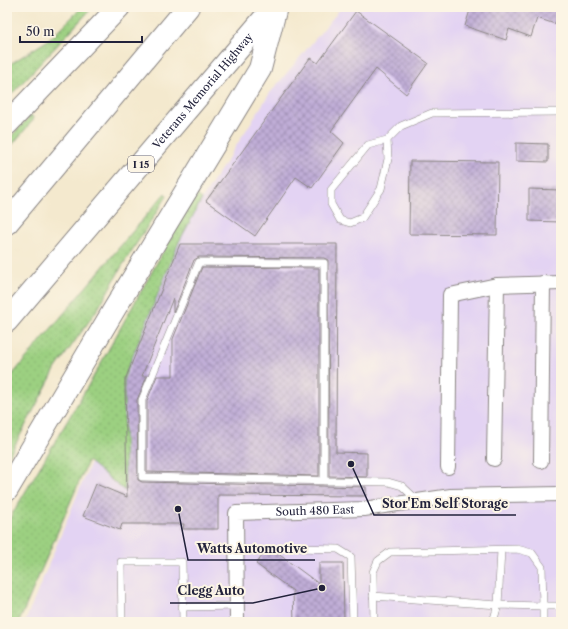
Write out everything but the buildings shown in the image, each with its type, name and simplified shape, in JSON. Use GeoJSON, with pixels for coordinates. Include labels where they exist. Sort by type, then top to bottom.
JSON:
{"type":"FeatureCollection","features":[{"type":"Feature","properties":{"kind":"highway"},"geometry":{"type":"LineString","coordinates":[[7,124],[119,7]]}},
{"type":"Feature","properties":{"kind":"highway"},"geometry":{"type":"LineString","coordinates":[[7,223],[188,7]]}},
{"type":"Feature","properties":{"kind":"highway"},"geometry":{"type":"LineString","coordinates":[[7,490],[260,69],[275,7]]}},
{"type":"Feature","properties":{"kind":"highway","name":"Veterans Memorial Highway"},"geometry":{"type":"LineString","coordinates":[[7,321],[275,7]]}},
{"type":"Feature","properties":{"kind":"street"},"geometry":{"type":"LineString","coordinates":[[448,467],[450,295],[497,285],[561,282]]}},
{"type":"Feature","properties":{"kind":"street"},"geometry":{"type":"LineString","coordinates":[[541,461],[544,283]]}},
{"type":"Feature","properties":{"kind":"street"},"geometry":{"type":"LineString","coordinates":[[494,459],[497,285]]}},
{"type":"Feature","properties":{"kind":"street","name":"South 480 East"},"geometry":{"type":"LineString","coordinates":[[237,606],[236,513],[364,509],[451,496],[561,494]]}},
{"type":"Feature","properties":{"kind":"street"},"geometry":{"type":"LineString","coordinates":[[237,606],[237,622]]}},
{"type":"Feature","properties":{"kind":"lane"},"geometry":{"type":"LineString","coordinates":[[387,140],[388,158],[381,189],[362,218],[350,223],[340,220],[332,204],[332,190],[368,145],[387,140],[401,126],[432,112],[561,112]]}},
{"type":"Feature","properties":{"kind":"lane"},"geometry":{"type":"LineString","coordinates":[[324,481],[324,263],[199,262],[142,400],[142,478],[397,483],[418,501]]}},
{"type":"Feature","properties":{"kind":"lane"},"geometry":{"type":"LineString","coordinates":[[297,548],[338,549],[352,557],[353,622]]}},
{"type":"Feature","properties":{"kind":"lane"},"geometry":{"type":"LineString","coordinates":[[374,622],[373,572],[378,561],[390,552],[517,549],[532,553],[542,567],[543,622]]}},
{"type":"Feature","properties":{"kind":"lane"},"geometry":{"type":"LineString","coordinates":[[493,622],[498,605],[501,550]]}},
{"type":"Feature","properties":{"kind":"lane"},"geometry":{"type":"LineString","coordinates":[[122,622],[121,562],[182,562],[182,622]]}},
{"type":"Feature","properties":{"kind":"lane"},"geometry":{"type":"LineString","coordinates":[[373,596],[498,605],[561,606]]}},
{"type":"Feature","properties":{"kind":"lane"},"geometry":{"type":"LineString","coordinates":[[182,607],[237,606]]}},
{"type":"Feature","properties":{"kind":"shaded area"},"geometry":{"type":"Polygon","coordinates":[[[342,7],[561,7],[561,622],[25,622],[90,464],[118,371],[175,241],[270,93],[342,7]]]}},
{"type":"Feature","properties":{"kind":"green space"},"geometry":{"type":"Polygon","coordinates":[[[82,7],[93,7],[7,99],[7,66],[50,39],[82,7]]]}},
{"type":"Feature","properties":{"kind":"green space"},"geometry":{"type":"Polygon","coordinates":[[[31,115],[34,119],[7,151],[7,141],[31,115]]]}},
{"type":"Feature","properties":{"kind":"green space"},"geometry":{"type":"Polygon","coordinates":[[[165,193],[167,196],[122,266],[99,307],[56,368],[7,460],[7,381],[165,193]]]}},
{"type":"Feature","properties":{"kind":"green space"},"geometry":{"type":"Polygon","coordinates":[[[196,193],[202,199],[179,242],[124,378],[125,491],[88,461],[19,622],[7,622],[7,523],[92,379],[196,193]]]}},
{"type":"Feature","properties":{"kind":"place","name":"Stor'Em Self Storage"},"geometry":{"type":"Point","coordinates":[351,464]}},
{"type":"Feature","properties":{"kind":"place","name":"Watts Automotive"},"geometry":{"type":"Point","coordinates":[178,509]}},
{"type":"Feature","properties":{"kind":"place","name":"Clegg Auto"},"geometry":{"type":"Point","coordinates":[322,588]}}]}
